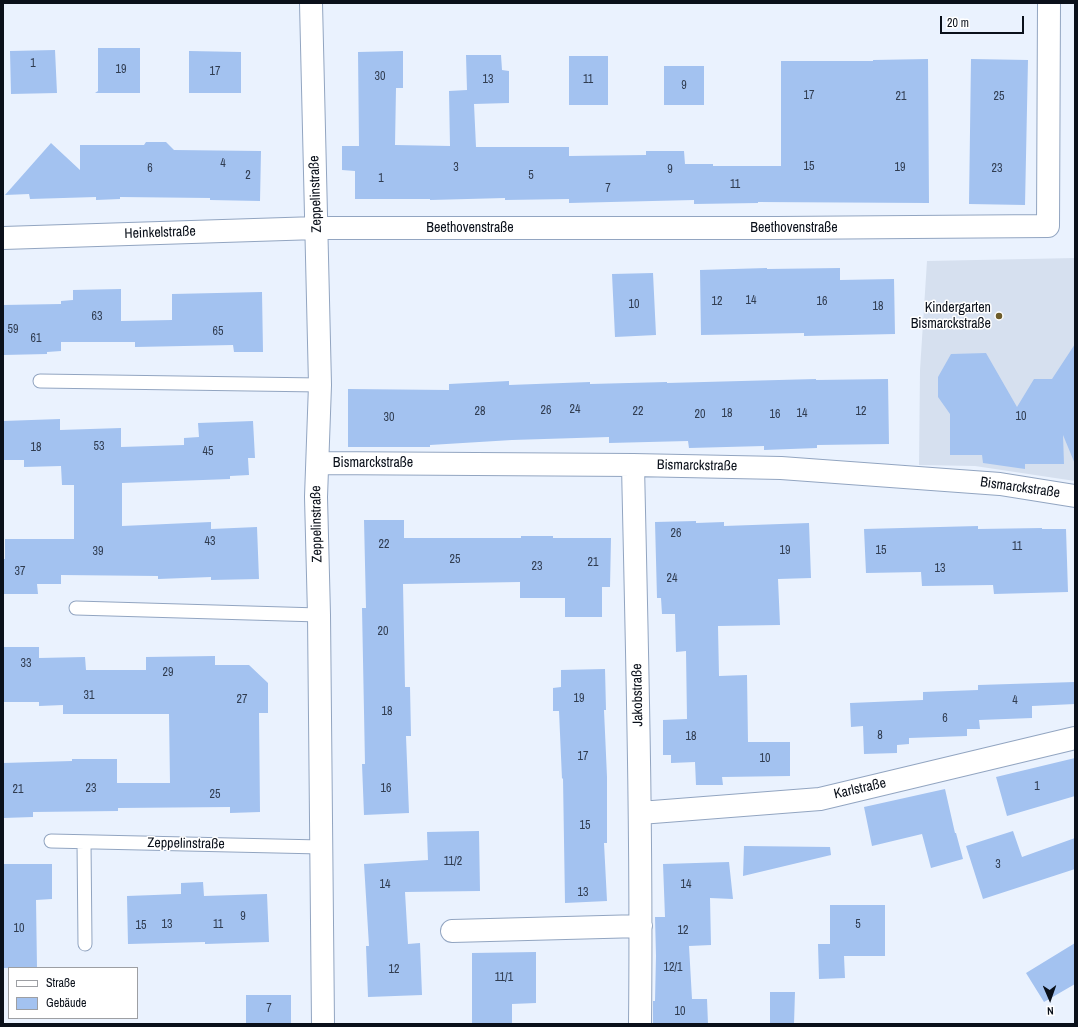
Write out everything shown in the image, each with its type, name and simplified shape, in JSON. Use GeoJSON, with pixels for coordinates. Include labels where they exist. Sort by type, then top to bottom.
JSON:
{"type":"FeatureCollection","features":[{"type":"Feature","properties":{"kind":"street","name":"Zeppelinstraße"},"geometry":{"type":"LineString","coordinates":[[311,3],[320,385],[316,497],[319,615],[323,1024]]}},
{"type":"Feature","properties":{"kind":"street","name":"Beethovenstraße"},"geometry":{"type":"LineString","coordinates":[[317,228],[786,228],[1048,226],[1049,3]]}},
{"type":"Feature","properties":{"kind":"street","name":"Heinkelstraße"},"geometry":{"type":"LineString","coordinates":[[3,238],[317,228]]}},
{"type":"Feature","properties":{"kind":"street","name":"Bismarckstraße"},"geometry":{"type":"LineString","coordinates":[[318,463],[633,465],[797,469],[1000,484],[1075,496]]}},
{"type":"Feature","properties":{"kind":"street","name":"Jakobstraße"},"geometry":{"type":"LineString","coordinates":[[633,465],[640,813],[640,1024]]}},
{"type":"Feature","properties":{"kind":"street","name":"Karlstraße"},"geometry":{"type":"LineString","coordinates":[[640,813],[820,799],[1075,738]]}},
{"type":"Feature","properties":{"kind":"street"},"geometry":{"type":"LineString","coordinates":[[452,931],[641,926]]}},
{"type":"Feature","properties":{"kind":"lane"},"geometry":{"type":"LineString","coordinates":[[40,381],[320,385]]}},
{"type":"Feature","properties":{"kind":"lane"},"geometry":{"type":"LineString","coordinates":[[76,608],[319,615]]}},
{"type":"Feature","properties":{"kind":"lane","name":"Zeppelinstraße"},"geometry":{"type":"LineString","coordinates":[[51,841],[321,847]]}},
{"type":"Feature","properties":{"kind":"lane"},"geometry":{"type":"LineString","coordinates":[[84,842],[85,944]]}},
{"type":"Feature","properties":{"kind":"shaded area","name":"Kindergarten Bismarckstraße"},"geometry":{"type":"Polygon","coordinates":[[[1075,258],[1075,481],[975,466],[919,465],[920,370],[927,261],[1075,258]]]}},
{"type":"Feature","properties":{"kind":"building"},"geometry":{"type":"Polygon","coordinates":[[[98,48],[140,48],[140,93],[95,93],[98,91],[98,48]]]}},
{"type":"Feature","properties":{"kind":"building"},"geometry":{"type":"Polygon","coordinates":[[[55,50],[57,93],[11,94],[10,51],[55,50]]]}},
{"type":"Feature","properties":{"kind":"building"},"geometry":{"type":"Polygon","coordinates":[[[189,51],[241,52],[241,93],[189,93],[189,51]]]}},
{"type":"Feature","properties":{"kind":"building"},"geometry":{"type":"Polygon","coordinates":[[[403,51],[403,88],[396,88],[395,145],[450,146],[449,91],[467,90],[466,55],[501,55],[502,70],[509,71],[509,103],[474,104],[476,147],[569,147],[569,156],[646,155],[646,151],[684,151],[685,164],[713,164],[713,166],[781,166],[781,61],[873,61],[928,59],[929,203],[758,202],[694,204],[694,200],[569,203],[569,199],[355,199],[355,171],[342,170],[342,146],[359,146],[358,52],[403,51]]]}},
{"type":"Feature","properties":{"kind":"building"},"geometry":{"type":"Polygon","coordinates":[[[569,56],[608,56],[608,105],[569,105],[569,56]]]}},
{"type":"Feature","properties":{"kind":"building"},"geometry":{"type":"Polygon","coordinates":[[[971,59],[1028,60],[1025,205],[969,204],[971,59]]]}},
{"type":"Feature","properties":{"kind":"building"},"geometry":{"type":"Polygon","coordinates":[[[664,66],[704,66],[704,105],[664,105],[664,66]]]}},
{"type":"Feature","properties":{"kind":"building"},"geometry":{"type":"Polygon","coordinates":[[[146,142],[166,142],[174,150],[261,151],[260,201],[210,200],[210,198],[120,197],[120,199],[96,200],[96,197],[30,199],[29,194],[5,195],[51,143],[80,170],[80,145],[144,145],[146,142]]]}},
{"type":"Feature","properties":{"kind":"building"},"geometry":{"type":"Polygon","coordinates":[[[840,268],[840,280],[894,279],[895,334],[804,336],[804,333],[701,335],[700,270],[840,268]]]}},
{"type":"Feature","properties":{"kind":"building"},"geometry":{"type":"Polygon","coordinates":[[[653,273],[656,335],[615,337],[612,274],[653,273]]]}},
{"type":"Feature","properties":{"kind":"building"},"geometry":{"type":"Polygon","coordinates":[[[121,289],[121,321],[172,320],[172,294],[262,292],[263,352],[234,352],[233,345],[135,347],[135,342],[61,342],[61,351],[47,352],[47,354],[3,355],[3,305],[61,304],[61,301],[73,300],[73,290],[121,289]]]}},
{"type":"Feature","properties":{"kind":"building"},"geometry":{"type":"Polygon","coordinates":[[[1075,344],[1075,464],[1063,435],[1064,464],[1025,464],[1025,469],[983,463],[982,455],[950,455],[950,414],[938,397],[938,377],[951,354],[986,353],[1017,407],[1034,379],[1052,379],[1075,344]]]}},
{"type":"Feature","properties":{"kind":"building"},"geometry":{"type":"Polygon","coordinates":[[[816,379],[888,379],[889,444],[817,445],[817,448],[764,450],[764,446],[689,448],[688,441],[609,443],[609,437],[512,440],[430,445],[430,447],[348,447],[348,389],[449,390],[449,384],[509,381],[509,385],[590,382],[590,384],[667,383],[816,379]]]}},
{"type":"Feature","properties":{"kind":"building"},"geometry":{"type":"Polygon","coordinates":[[[60,419],[60,430],[121,428],[121,447],[184,445],[184,438],[199,437],[198,423],[253,421],[255,458],[248,458],[249,475],[230,476],[230,479],[122,483],[122,526],[211,522],[211,529],[257,527],[259,579],[211,580],[211,577],[158,579],[158,576],[61,575],[61,584],[37,584],[38,594],[3,594],[3,559],[5,559],[5,539],[74,539],[74,485],[62,485],[61,466],[24,467],[24,460],[3,460],[3,421],[60,419]]]}},
{"type":"Feature","properties":{"kind":"building"},"geometry":{"type":"Polygon","coordinates":[[[364,520],[404,520],[404,538],[521,538],[521,536],[553,536],[553,538],[611,538],[610,587],[602,587],[602,617],[565,617],[565,598],[520,598],[520,582],[403,584],[405,687],[410,687],[411,736],[406,736],[409,813],[364,815],[362,764],[365,764],[362,608],[366,608],[364,520]]]}},
{"type":"Feature","properties":{"kind":"building"},"geometry":{"type":"Polygon","coordinates":[[[696,521],[696,523],[724,522],[724,526],[809,523],[811,578],[778,579],[780,625],[718,626],[719,676],[747,675],[748,742],[790,742],[790,776],[722,777],[723,785],[696,785],[695,762],[671,763],[671,755],[663,755],[663,720],[687,719],[686,651],[676,652],[675,614],[662,614],[661,598],[657,598],[655,522],[696,521]]]}},
{"type":"Feature","properties":{"kind":"building"},"geometry":{"type":"Polygon","coordinates":[[[978,526],[978,529],[1066,529],[1068,592],[994,594],[993,585],[922,586],[921,572],[866,573],[864,529],[978,526]]]}},
{"type":"Feature","properties":{"kind":"building"},"geometry":{"type":"Polygon","coordinates":[[[3,647],[39,647],[39,658],[85,657],[86,670],[146,670],[146,657],[215,656],[215,665],[249,665],[268,683],[268,713],[259,713],[260,812],[230,813],[230,807],[118,808],[118,811],[33,812],[33,817],[3,818],[3,763],[72,761],[72,759],[117,759],[117,783],[170,783],[169,714],[63,714],[63,705],[39,706],[39,702],[3,702],[3,647]]]}},
{"type":"Feature","properties":{"kind":"building"},"geometry":{"type":"Polygon","coordinates":[[[605,669],[606,710],[604,710],[607,777],[607,843],[604,843],[607,901],[565,903],[563,778],[562,779],[559,711],[553,711],[553,688],[561,687],[561,670],[605,669]]]}},
{"type":"Feature","properties":{"kind":"building"},"geometry":{"type":"Polygon","coordinates":[[[1075,682],[1075,704],[1032,706],[1032,718],[979,720],[980,729],[967,729],[967,736],[909,738],[909,744],[897,745],[897,753],[864,754],[863,726],[851,727],[850,703],[923,700],[923,692],[978,690],[978,685],[1075,682]]]}},
{"type":"Feature","properties":{"kind":"building"},"geometry":{"type":"Polygon","coordinates":[[[1075,758],[1075,796],[1007,816],[996,777],[1075,758]]]}},
{"type":"Feature","properties":{"kind":"building"},"geometry":{"type":"Polygon","coordinates":[[[945,789],[955,833],[963,859],[931,868],[922,834],[872,846],[864,807],[945,789]]]}},
{"type":"Feature","properties":{"kind":"building"},"geometry":{"type":"Polygon","coordinates":[[[479,831],[480,891],[405,892],[408,944],[420,943],[422,995],[368,997],[366,946],[369,946],[364,864],[428,860],[427,832],[479,831]]]}},
{"type":"Feature","properties":{"kind":"building"},"geometry":{"type":"Polygon","coordinates":[[[1013,831],[1022,857],[1075,838],[1075,869],[983,899],[966,846],[1013,831]]]}},
{"type":"Feature","properties":{"kind":"building"},"geometry":{"type":"Polygon","coordinates":[[[744,846],[830,847],[831,855],[743,876],[744,846]]]}},
{"type":"Feature","properties":{"kind":"building"},"geometry":{"type":"Polygon","coordinates":[[[729,862],[733,899],[710,898],[711,945],[689,946],[692,999],[707,999],[708,1024],[653,1024],[656,956],[655,917],[665,917],[663,864],[729,862]]]}},
{"type":"Feature","properties":{"kind":"building"},"geometry":{"type":"Polygon","coordinates":[[[4,864],[52,864],[52,899],[36,900],[37,967],[3,968],[4,864]]]}},
{"type":"Feature","properties":{"kind":"building"},"geometry":{"type":"Polygon","coordinates":[[[203,882],[204,896],[267,894],[269,942],[128,944],[127,896],[181,894],[181,883],[203,882]]]}},
{"type":"Feature","properties":{"kind":"building"},"geometry":{"type":"Polygon","coordinates":[[[830,905],[885,905],[885,956],[844,956],[845,978],[819,979],[818,944],[830,944],[830,905]]]}},
{"type":"Feature","properties":{"kind":"building"},"geometry":{"type":"Polygon","coordinates":[[[1075,943],[1075,984],[1044,1002],[1026,973],[1075,943]]]}},
{"type":"Feature","properties":{"kind":"building"},"geometry":{"type":"Polygon","coordinates":[[[536,952],[536,1003],[512,1004],[512,1024],[472,1024],[472,953],[536,952]]]}},
{"type":"Feature","properties":{"kind":"building"},"geometry":{"type":"Polygon","coordinates":[[[770,992],[795,992],[794,1024],[770,1024],[770,992]]]}},
{"type":"Feature","properties":{"kind":"building"},"geometry":{"type":"Polygon","coordinates":[[[246,995],[291,995],[291,1024],[246,1024],[246,995]]]}},
{"type":"Feature","properties":{"kind":"place","name":"Kindergarten Bismarckstraße"},"geometry":{"type":"Point","coordinates":[999,316]}}]}
